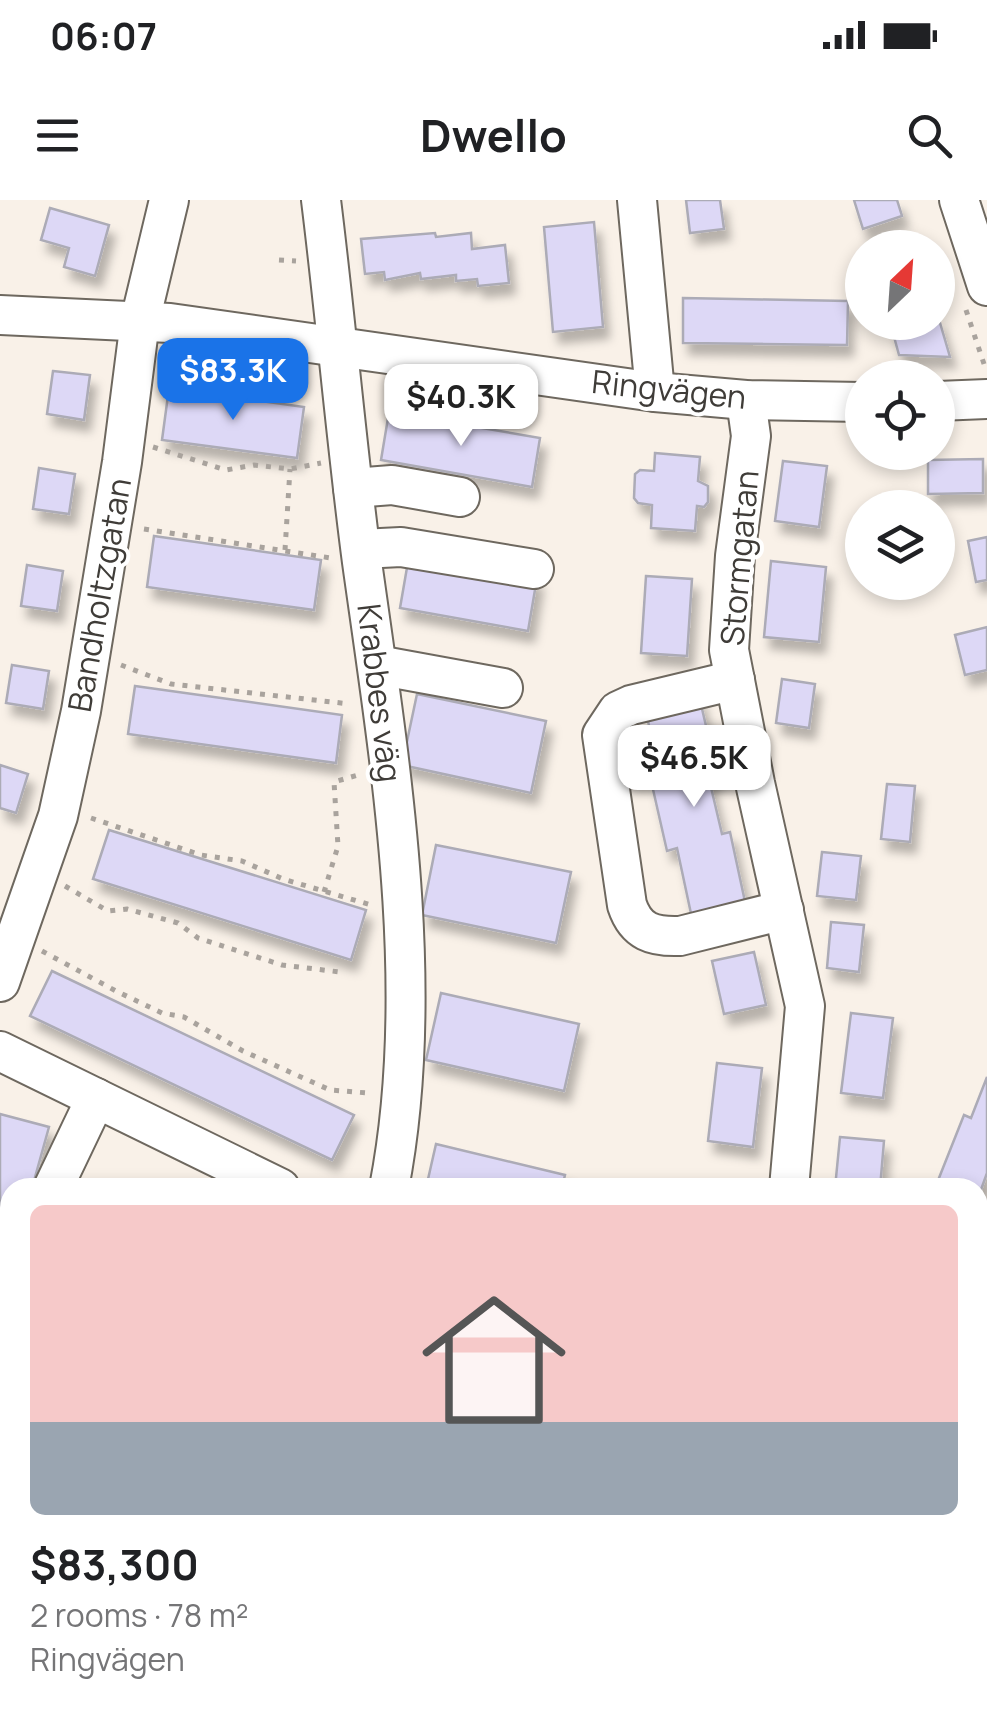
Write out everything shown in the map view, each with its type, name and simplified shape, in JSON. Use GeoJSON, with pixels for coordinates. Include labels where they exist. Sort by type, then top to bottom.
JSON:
{"type":"FeatureCollection","features":[{"type":"Feature","properties":{"kind":"street","name":"Bandholtzgatan"},"geometry":{"type":"LineString","coordinates":[[0,982],[60,808],[112,525],[140,320],[169,200]]}},
{"type":"Feature","properties":{"kind":"street","name":"Krabbes väg"},"geometry":{"type":"LineString","coordinates":[[320,200],[350,473],[390,770],[405,942],[401,1126],[391,1178]]}},
{"type":"Feature","properties":{"kind":"street"},"geometry":{"type":"LineString","coordinates":[[637,200],[655,392]]}},
{"type":"Feature","properties":{"kind":"street"},"geometry":{"type":"LineString","coordinates":[[960,200],[987,286]]}},
{"type":"Feature","properties":{"kind":"street","name":"Ringvägen"},"geometry":{"type":"LineString","coordinates":[[0,315],[140,320],[655,392],[746,400],[845,402]]}},
{"type":"Feature","properties":{"kind":"street"},"geometry":{"type":"LineString","coordinates":[[955,400],[987,399]]}},
{"type":"Feature","properties":{"kind":"street","name":"Stormgatan"},"geometry":{"type":"LineString","coordinates":[[746,400],[751,436],[734,556],[730,650],[804,1006],[790,1178]]}},
{"type":"Feature","properties":{"kind":"street"},"geometry":{"type":"LineString","coordinates":[[350,473],[460,497]]}},
{"type":"Feature","properties":{"kind":"street"},"geometry":{"type":"LineString","coordinates":[[361,552],[401,547],[534,569]]}},
{"type":"Feature","properties":{"kind":"street"},"geometry":{"type":"LineString","coordinates":[[735,680],[631,705],[618,711],[602,734],[628,904],[638,925],[648,934],[662,936],[680,936],[784,910]]}},
{"type":"Feature","properties":{"kind":"street"},"geometry":{"type":"LineString","coordinates":[[379,683],[503,688]]}},
{"type":"Feature","properties":{"kind":"street"},"geometry":{"type":"LineString","coordinates":[[0,1052],[260,1178]]}},
{"type":"Feature","properties":{"kind":"street"},"geometry":{"type":"LineString","coordinates":[[58,1178],[96,1098]]}},
{"type":"Feature","properties":{"kind":"path"},"geometry":{"type":"LineString","coordinates":[[125,442],[160,448],[226,470],[254,465],[350,473]]}},
{"type":"Feature","properties":{"kind":"path"},"geometry":{"type":"LineString","coordinates":[[286,550],[290,469]]}},
{"type":"Feature","properties":{"kind":"path"},"geometry":{"type":"LineString","coordinates":[[112,525],[331,558],[361,552]]}},
{"type":"Feature","properties":{"kind":"path"},"geometry":{"type":"LineString","coordinates":[[90,653],[171,684],[314,702],[352,704],[379,683]]}},
{"type":"Feature","properties":{"kind":"path"},"geometry":{"type":"LineString","coordinates":[[324,892],[338,846],[334,782],[390,770]]}},
{"type":"Feature","properties":{"kind":"path"},"geometry":{"type":"LineString","coordinates":[[60,808],[201,855],[242,861],[324,892],[402,912]]}},
{"type":"Feature","properties":{"kind":"path"},"geometry":{"type":"LineString","coordinates":[[39,876],[71,888],[108,911],[127,909],[178,923],[198,938],[282,965],[340,972]]}},
{"type":"Feature","properties":{"kind":"path"},"geometry":{"type":"LineString","coordinates":[[17,940],[116,991],[162,1013],[184,1017],[244,1051],[330,1090],[401,1096]]}},
{"type":"Feature","properties":{"kind":"building"},"geometry":{"type":"Polygon","coordinates":[[[686,200],[720,200],[724,229],[690,233],[686,200]]]}},
{"type":"Feature","properties":{"kind":"building"},"geometry":{"type":"Polygon","coordinates":[[[854,200],[897,200],[902,216],[863,229],[854,200]]]}},
{"type":"Feature","properties":{"kind":"building"},"geometry":{"type":"Polygon","coordinates":[[[50,208],[109,225],[95,276],[64,267],[69,248],[41,240],[50,208]]]}},
{"type":"Feature","properties":{"kind":"building"},"geometry":{"type":"Polygon","coordinates":[[[594,222],[603,327],[553,332],[544,227],[594,222]]]}},
{"type":"Feature","properties":{"kind":"building"},"geometry":{"type":"Polygon","coordinates":[[[435,233],[436,237],[471,233],[472,249],[505,245],[509,283],[478,286],[477,279],[456,281],[456,275],[421,279],[420,273],[385,280],[384,272],[365,274],[361,239],[435,233]]]}},
{"type":"Feature","properties":{"kind":"building"},"geometry":{"type":"Polygon","coordinates":[[[683,298],[845,301],[847,345],[683,343],[683,298]]]}},
{"type":"Feature","properties":{"kind":"building"},"geometry":{"type":"Polygon","coordinates":[[[895,340],[945,340],[950,357],[899,355],[895,340]]]}},
{"type":"Feature","properties":{"kind":"building"},"geometry":{"type":"Polygon","coordinates":[[[53,371],[90,375],[84,420],[47,414],[53,371]]]}},
{"type":"Feature","properties":{"kind":"building"},"geometry":{"type":"Polygon","coordinates":[[[169,388],[304,407],[297,458],[162,440],[169,388]]]}},
{"type":"Feature","properties":{"kind":"building"},"geometry":{"type":"Polygon","coordinates":[[[389,412],[540,438],[532,487],[381,460],[389,412]]]}},
{"type":"Feature","properties":{"kind":"building"},"geometry":{"type":"Polygon","coordinates":[[[655,453],[700,457],[698,481],[708,486],[708,502],[704,507],[697,506],[695,531],[651,528],[652,505],[638,503],[634,498],[635,474],[640,470],[654,471],[655,453]]]}},
{"type":"Feature","properties":{"kind":"building"},"geometry":{"type":"Polygon","coordinates":[[[983,459],[983,493],[928,490],[928,470],[955,470],[955,460],[983,459]]]}},
{"type":"Feature","properties":{"kind":"building"},"geometry":{"type":"Polygon","coordinates":[[[783,461],[827,466],[819,527],[775,521],[783,461]]]}},
{"type":"Feature","properties":{"kind":"building"},"geometry":{"type":"Polygon","coordinates":[[[39,468],[75,474],[69,514],[33,509],[39,468]]]}},
{"type":"Feature","properties":{"kind":"building"},"geometry":{"type":"Polygon","coordinates":[[[154,536],[321,560],[314,610],[147,587],[154,536]]]}},
{"type":"Feature","properties":{"kind":"building"},"geometry":{"type":"Polygon","coordinates":[[[987,537],[987,580],[976,582],[968,541],[987,537]]]}},
{"type":"Feature","properties":{"kind":"building"},"geometry":{"type":"Polygon","coordinates":[[[409,556],[537,578],[528,631],[400,608],[409,556]]]}},
{"type":"Feature","properties":{"kind":"building"},"geometry":{"type":"Polygon","coordinates":[[[771,561],[826,567],[819,642],[764,637],[771,561]]]}},
{"type":"Feature","properties":{"kind":"building"},"geometry":{"type":"Polygon","coordinates":[[[27,565],[63,571],[57,611],[21,606],[27,565]]]}},
{"type":"Feature","properties":{"kind":"building"},"geometry":{"type":"Polygon","coordinates":[[[646,576],[692,579],[687,656],[641,653],[646,576]]]}},
{"type":"Feature","properties":{"kind":"building"},"geometry":{"type":"Polygon","coordinates":[[[987,627],[987,670],[965,675],[955,635],[987,627]]]}},
{"type":"Feature","properties":{"kind":"building"},"geometry":{"type":"Polygon","coordinates":[[[12,665],[49,671],[43,709],[6,703],[12,665]]]}},
{"type":"Feature","properties":{"kind":"building"},"geometry":{"type":"Polygon","coordinates":[[[782,679],[815,684],[809,728],[776,723],[782,679]]]}},
{"type":"Feature","properties":{"kind":"building"},"geometry":{"type":"Polygon","coordinates":[[[135,686],[342,715],[336,763],[128,734],[135,686]]]}},
{"type":"Feature","properties":{"kind":"building"},"geometry":{"type":"Polygon","coordinates":[[[417,694],[546,721],[531,793],[402,765],[417,694]]]}},
{"type":"Feature","properties":{"kind":"building"},"geometry":{"type":"Polygon","coordinates":[[[699,696],[718,777],[709,779],[722,834],[730,832],[747,911],[693,923],[677,848],[667,851],[652,785],[662,783],[645,708],[699,696]]]}},
{"type":"Feature","properties":{"kind":"building"},"geometry":{"type":"Polygon","coordinates":[[[0,765],[28,774],[16,813],[0,808],[0,765]]]}},
{"type":"Feature","properties":{"kind":"building"},"geometry":{"type":"Polygon","coordinates":[[[887,784],[915,786],[910,842],[881,839],[887,784]]]}},
{"type":"Feature","properties":{"kind":"building"},"geometry":{"type":"Polygon","coordinates":[[[109,830],[366,910],[351,960],[93,879],[109,830]]]}},
{"type":"Feature","properties":{"kind":"building"},"geometry":{"type":"Polygon","coordinates":[[[436,845],[571,872],[556,943],[422,915],[436,845]]]}},
{"type":"Feature","properties":{"kind":"building"},"geometry":{"type":"Polygon","coordinates":[[[822,852],[861,856],[856,900],[817,896],[822,852]]]}},
{"type":"Feature","properties":{"kind":"building"},"geometry":{"type":"Polygon","coordinates":[[[831,922],[864,925],[859,972],[827,968],[831,922]]]}},
{"type":"Feature","properties":{"kind":"building"},"geometry":{"type":"Polygon","coordinates":[[[754,952],[766,1005],[724,1014],[712,961],[754,952]]]}},
{"type":"Feature","properties":{"kind":"building"},"geometry":{"type":"Polygon","coordinates":[[[52,971],[354,1115],[332,1160],[30,1016],[52,971]]]}},
{"type":"Feature","properties":{"kind":"building"},"geometry":{"type":"Polygon","coordinates":[[[441,993],[579,1024],[564,1091],[426,1060],[441,993]]]}},
{"type":"Feature","properties":{"kind":"building"},"geometry":{"type":"Polygon","coordinates":[[[851,1013],[893,1018],[883,1098],[841,1093],[851,1013]]]}},
{"type":"Feature","properties":{"kind":"building"},"geometry":{"type":"Polygon","coordinates":[[[717,1063],[762,1068],[753,1147],[708,1141],[717,1063]]]}},
{"type":"Feature","properties":{"kind":"building"},"geometry":{"type":"Polygon","coordinates":[[[987,1077],[985,1178],[939,1178],[964,1115],[971,1118],[987,1077]]]}},
{"type":"Feature","properties":{"kind":"building"},"geometry":{"type":"Polygon","coordinates":[[[0,1114],[49,1127],[35,1178],[0,1178],[0,1114]]]}},
{"type":"Feature","properties":{"kind":"building"},"geometry":{"type":"Polygon","coordinates":[[[840,1137],[884,1141],[881,1178],[836,1178],[840,1137]]]}},
{"type":"Feature","properties":{"kind":"building"},"geometry":{"type":"Polygon","coordinates":[[[436,1144],[565,1175],[564,1178],[428,1178],[436,1144]]]}}]}
